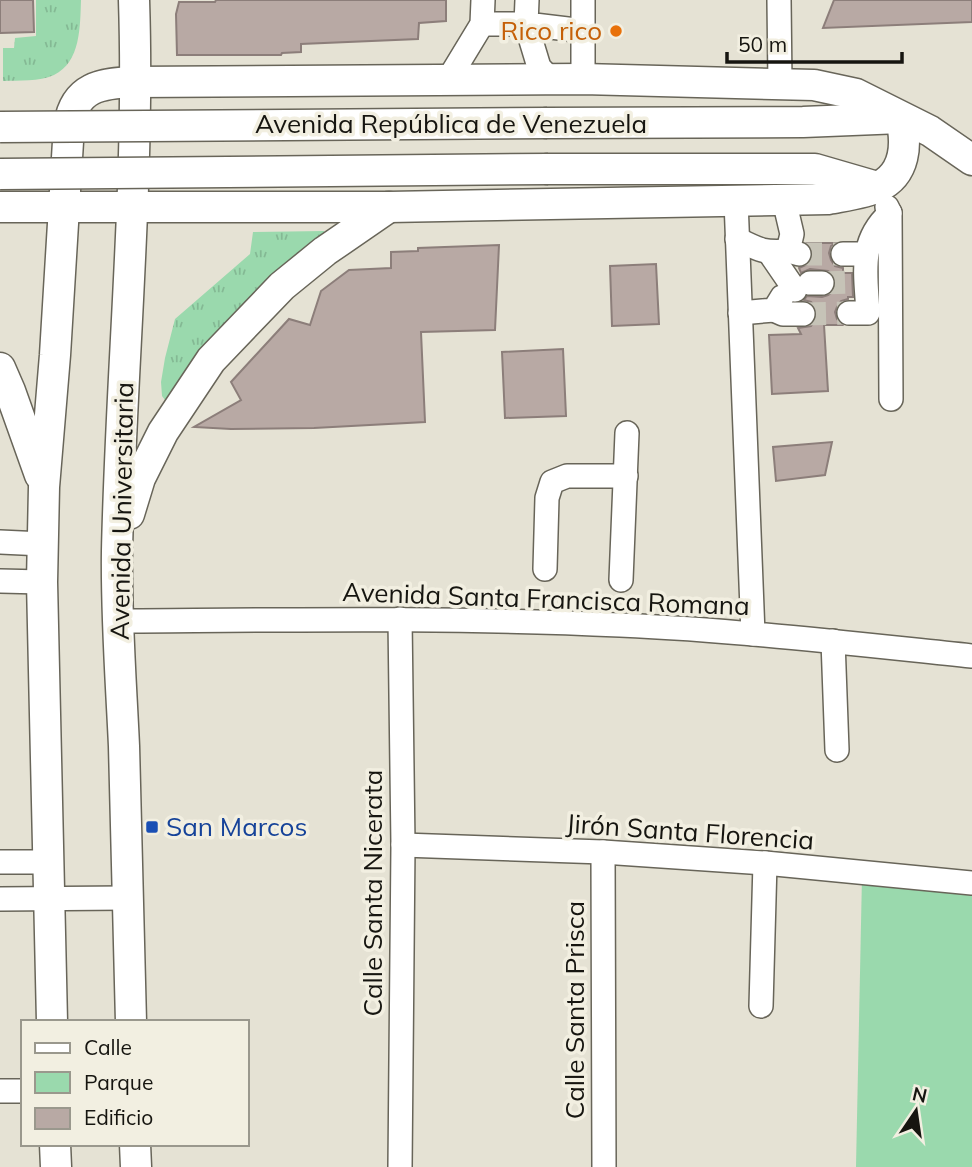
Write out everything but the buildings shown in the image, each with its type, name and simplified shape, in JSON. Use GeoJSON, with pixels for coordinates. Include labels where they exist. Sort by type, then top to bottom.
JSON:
{"type":"FeatureCollection","features":[{"type":"Feature","properties":{"kind":"main road","name":"Avenida Universitaria"},"geometry":{"type":"LineString","coordinates":[[131,1020],[117,551],[132,206],[134,0]]}},
{"type":"Feature","properties":{"kind":"main road","name":"Avenida República de Venezuela"},"geometry":{"type":"LineString","coordinates":[[63,206],[71,113],[76,103],[96,87],[134,82],[583,79],[814,85],[856,94],[930,131],[972,160]]}},
{"type":"Feature","properties":{"kind":"main road","name":"Avenida República de Venezuela"},"geometry":{"type":"LineString","coordinates":[[0,127],[901,118]]}},
{"type":"Feature","properties":{"kind":"main road"},"geometry":{"type":"LineString","coordinates":[[0,207],[884,200],[893,176],[901,164],[904,133],[901,118]]}},
{"type":"Feature","properties":{"kind":"main road","name":"Avenida República de Venezuela"},"geometry":{"type":"LineString","coordinates":[[0,174],[815,169],[884,200]]}},
{"type":"Feature","properties":{"kind":"main road"},"geometry":{"type":"LineString","coordinates":[[52,1020],[42,582],[44,487],[63,206]]}},
{"type":"Feature","properties":{"kind":"main road"},"geometry":{"type":"LineString","coordinates":[[117,551],[146,467],[171,418],[211,360],[282,286],[332,245],[389,206]]}},
{"type":"Feature","properties":{"kind":"main road"},"geometry":{"type":"LineString","coordinates":[[0,368],[44,487]]}},
{"type":"Feature","properties":{"kind":"main road"},"geometry":{"type":"LineString","coordinates":[[55,1146],[56,1167]]}},
{"type":"Feature","properties":{"kind":"main road"},"geometry":{"type":"LineString","coordinates":[[135,1146],[136,1167]]}},
{"type":"Feature","properties":{"kind":"street"},"geometry":{"type":"LineString","coordinates":[[448,80],[482,24],[483,0]]}},
{"type":"Feature","properties":{"kind":"street"},"geometry":{"type":"LineString","coordinates":[[527,0],[526,24],[539,67],[551,79]]}},
{"type":"Feature","properties":{"kind":"street"},"geometry":{"type":"LineString","coordinates":[[583,0],[583,79]]}},
{"type":"Feature","properties":{"kind":"street"},"geometry":{"type":"LineString","coordinates":[[779,0],[780,83]]}},
{"type":"Feature","properties":{"kind":"street"},"geometry":{"type":"LineString","coordinates":[[482,24],[526,24],[584,31]]}},
{"type":"Feature","properties":{"kind":"street"},"geometry":{"type":"LineString","coordinates":[[784,200],[792,234],[785,252],[797,293]]}},
{"type":"Feature","properties":{"kind":"street"},"geometry":{"type":"LineString","coordinates":[[849,313],[868,313],[854,254],[879,222],[884,200]]}},
{"type":"Feature","properties":{"kind":"street"},"geometry":{"type":"LineString","coordinates":[[884,200],[891,399]]}},
{"type":"Feature","properties":{"kind":"street"},"geometry":{"type":"LineString","coordinates":[[736,201],[754,634]]}},
{"type":"Feature","properties":{"kind":"street"},"geometry":{"type":"LineString","coordinates":[[737,239],[759,250],[785,252]]}},
{"type":"Feature","properties":{"kind":"street"},"geometry":{"type":"LineString","coordinates":[[740,313],[797,293]]}},
{"type":"Feature","properties":{"kind":"street"},"geometry":{"type":"LineString","coordinates":[[797,293],[783,314],[803,314]]}},
{"type":"Feature","properties":{"kind":"street"},"geometry":{"type":"LineString","coordinates":[[621,580],[627,433]]}},
{"type":"Feature","properties":{"kind":"street"},"geometry":{"type":"LineString","coordinates":[[545,569],[551,482],[567,476],[626,476]]}},
{"type":"Feature","properties":{"kind":"street"},"geometry":{"type":"LineString","coordinates":[[0,542],[43,544]]}},
{"type":"Feature","properties":{"kind":"street"},"geometry":{"type":"LineString","coordinates":[[0,581],[42,582]]}},
{"type":"Feature","properties":{"kind":"street","name":"Avenida Santa Francisca Romana"},"geometry":{"type":"LineString","coordinates":[[118,621],[400,619],[619,625],[754,634],[972,656]]}},
{"type":"Feature","properties":{"kind":"street","name":"Calle Santa Nicerata"},"geometry":{"type":"LineString","coordinates":[[400,619],[403,845],[400,1167]]}},
{"type":"Feature","properties":{"kind":"street"},"geometry":{"type":"LineString","coordinates":[[833,641],[837,750]]}},
{"type":"Feature","properties":{"kind":"street","name":"Jirón Santa Florencia"},"geometry":{"type":"LineString","coordinates":[[403,845],[603,852],[765,863],[972,883]]}},
{"type":"Feature","properties":{"kind":"street","name":"Calle Santa Prisca"},"geometry":{"type":"LineString","coordinates":[[603,852],[604,1167]]}},
{"type":"Feature","properties":{"kind":"street"},"geometry":{"type":"LineString","coordinates":[[0,862],[49,862]]}},
{"type":"Feature","properties":{"kind":"street"},"geometry":{"type":"LineString","coordinates":[[761,1006],[765,863]]}},
{"type":"Feature","properties":{"kind":"street"},"geometry":{"type":"LineString","coordinates":[[0,899],[127,898]]}},
{"type":"Feature","properties":{"kind":"street"},"geometry":{"type":"LineString","coordinates":[[0,1091],[21,1091]]}},
{"type":"Feature","properties":{"kind":"green space"},"geometry":{"type":"Polygon","coordinates":[[[36,0],[81,0],[79,32],[74,52],[63,69],[54,75],[35,80],[3,81],[3,48],[14,48],[15,38],[36,36],[36,0]]]}},
{"type":"Feature","properties":{"kind":"green space"},"geometry":{"type":"Polygon","coordinates":[[[324,231],[325,234],[192,364],[165,400],[161,382],[175,319],[250,254],[253,232],[324,231]]]}},
{"type":"Feature","properties":{"kind":"green space"},"geometry":{"type":"Polygon","coordinates":[[[862,876],[972,885],[972,1167],[856,1167],[862,876]]]}},
{"type":"Feature","properties":{"kind":"tunnel"},"geometry":{"type":"LineString","coordinates":[[799,254],[843,254]]}},
{"type":"Feature","properties":{"kind":"tunnel"},"geometry":{"type":"LineString","coordinates":[[822,283],[853,282]]}},
{"type":"Feature","properties":{"kind":"tunnel"},"geometry":{"type":"LineString","coordinates":[[803,314],[849,313]]}},
{"type":"Feature","properties":{"kind":"place","name":"Rico rico"},"geometry":{"type":"Point","coordinates":[616,31]}},
{"type":"Feature","properties":{"kind":"place","name":"San Marcos"},"geometry":{"type":"Point","coordinates":[152,827]}}]}
